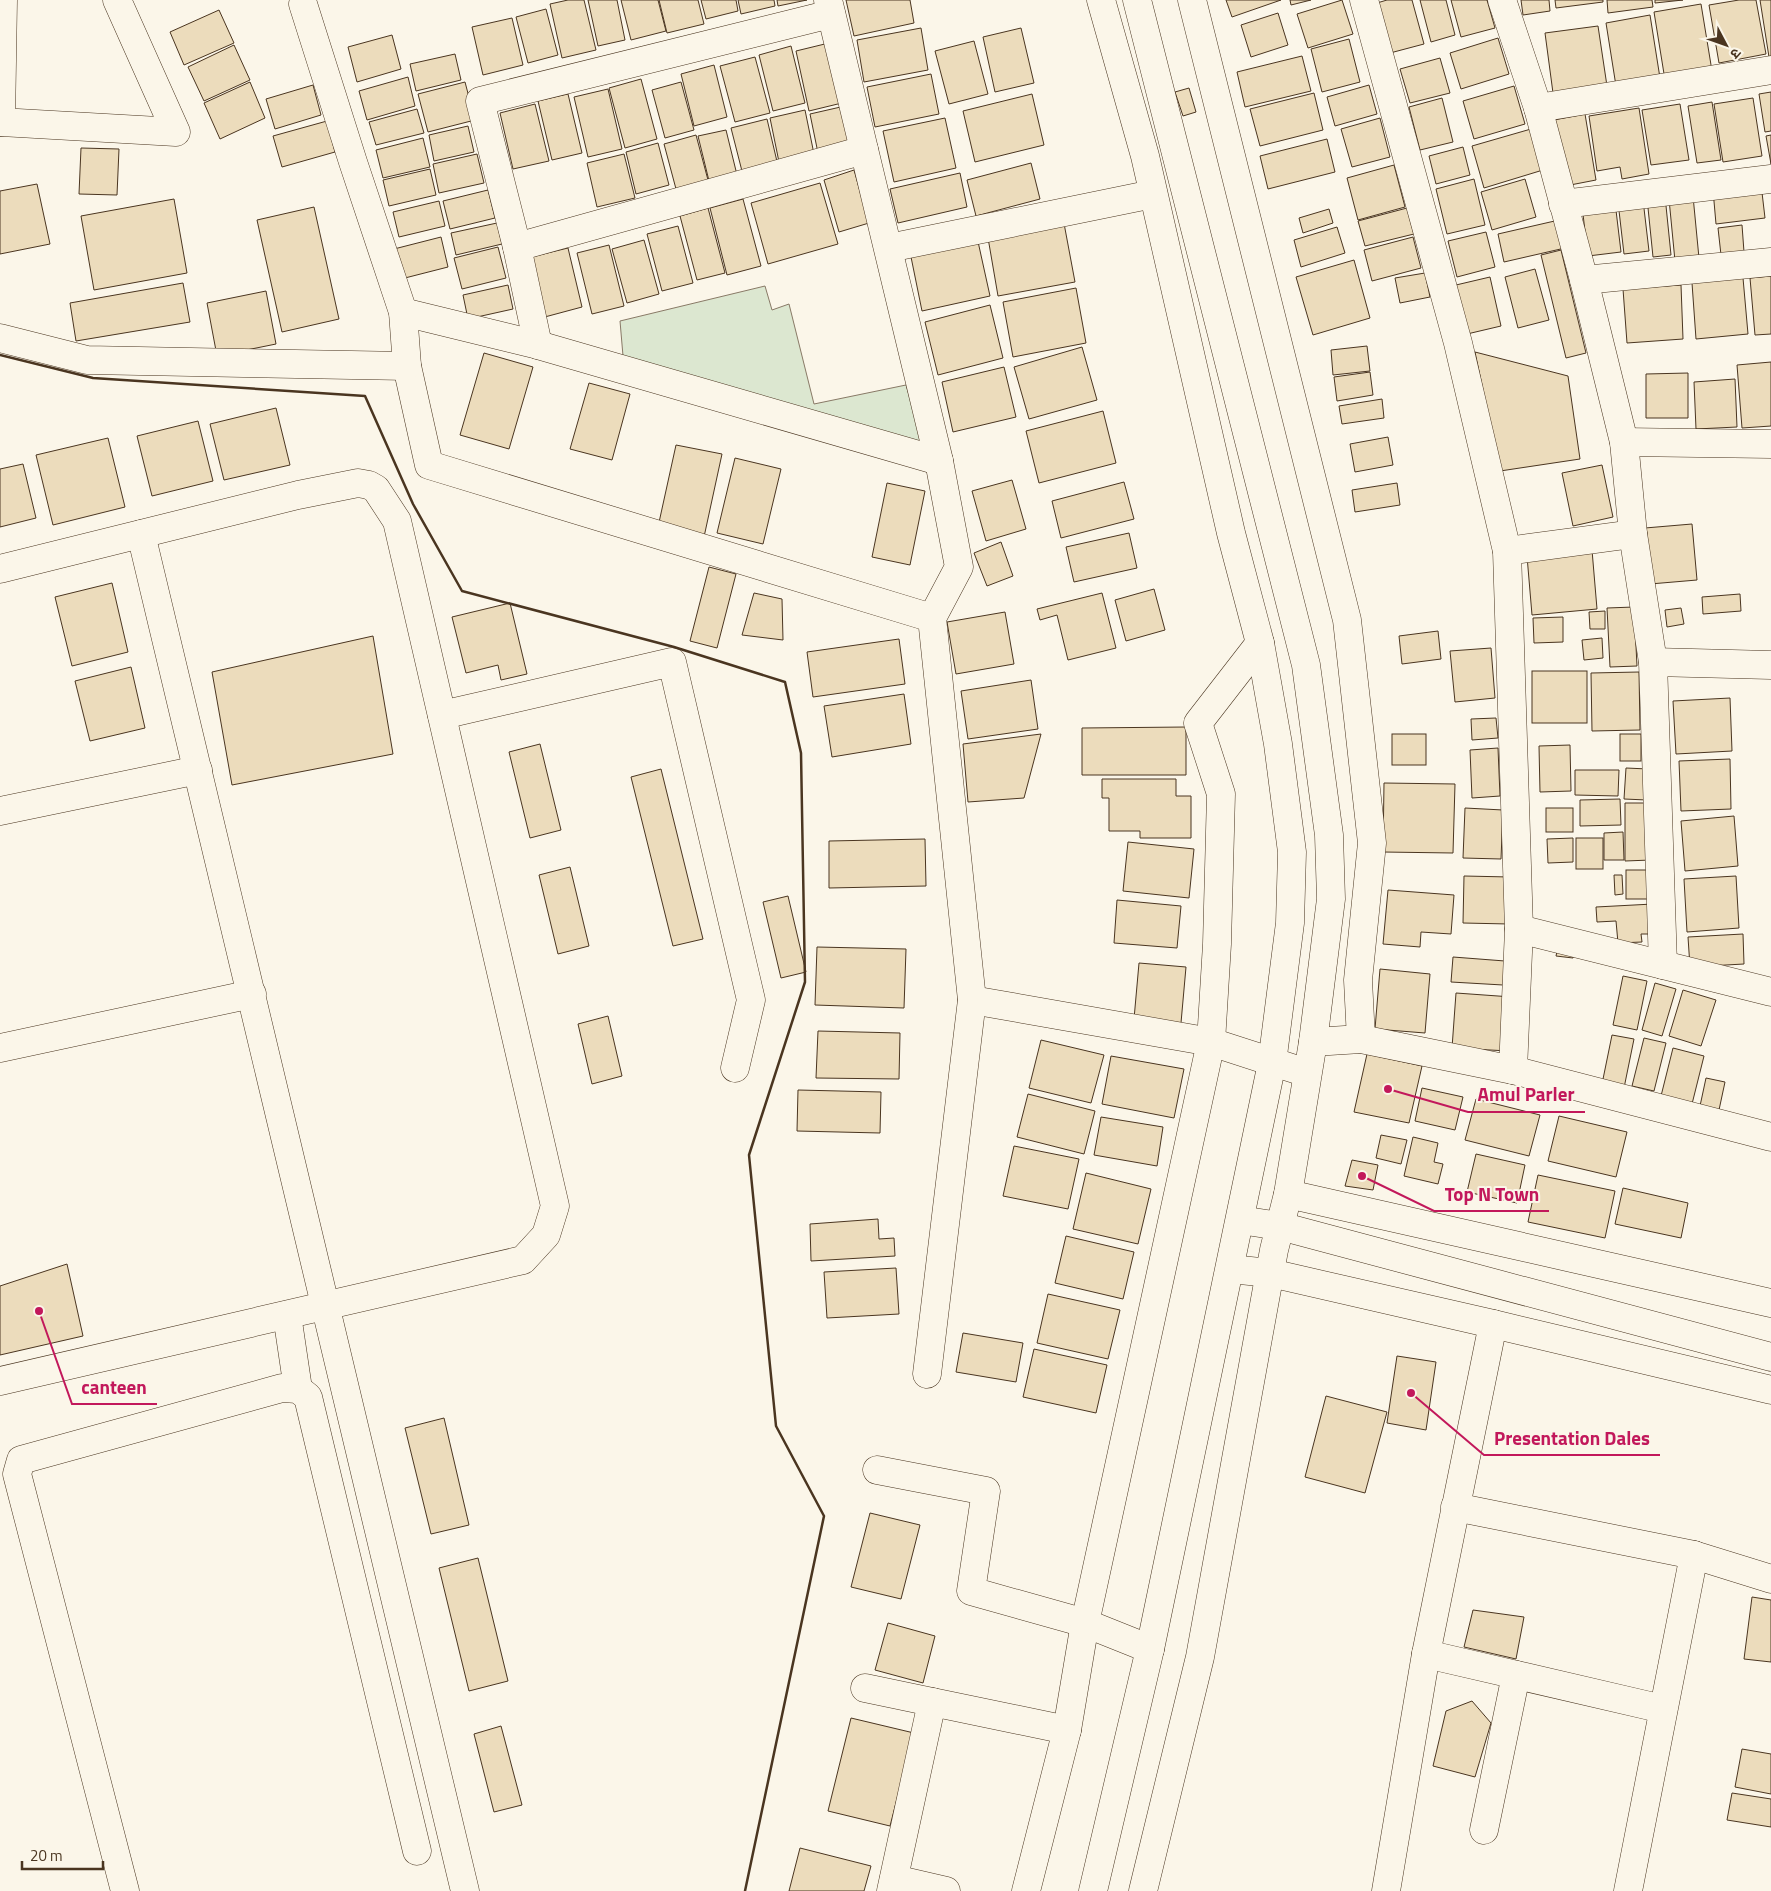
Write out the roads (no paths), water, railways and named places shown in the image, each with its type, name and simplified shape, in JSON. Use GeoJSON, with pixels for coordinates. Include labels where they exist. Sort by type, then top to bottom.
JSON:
{"type":"FeatureCollection","features":[{"type":"Feature","properties":{"kind":"street"},"geometry":{"type":"LineString","coordinates":[[3,0],[0,122],[176,132],[117,0]]}},
{"type":"Feature","properties":{"kind":"street"},"geometry":{"type":"LineString","coordinates":[[1093,1891],[1150,1648],[1272,1063],[1290,923],[1292,852],[1278,744],[1260,642],[1231,533],[1144,156],[1101,0]]}},
{"type":"Feature","properties":{"kind":"street"},"geometry":{"type":"LineString","coordinates":[[1137,0],[1306,664],[1328,835],[1331,899],[1313,1042],[1288,1194],[1270,1273],[1200,1657],[1143,1891]]}},
{"type":"Feature","properties":{"kind":"street"},"geometry":{"type":"LineString","coordinates":[[1192,0],[1347,620],[1372,844],[1358,980],[1361,1039]]}},
{"type":"Feature","properties":{"kind":"street"},"geometry":{"type":"LineString","coordinates":[[1365,0],[1458,343],[1507,551],[1519,928],[1513,1070]]}},
{"type":"Feature","properties":{"kind":"street"},"geometry":{"type":"LineString","coordinates":[[1502,0],[1538,108],[1584,280],[1624,442],[1633,534],[1653,662],[1663,965]]}},
{"type":"Feature","properties":{"kind":"street"},"geometry":{"type":"LineString","coordinates":[[308,1],[352,162],[403,312],[407,366],[428,465],[932,618]]}},
{"type":"Feature","properties":{"kind":"street"},"geometry":{"type":"LineString","coordinates":[[538,345],[517,247],[480,101],[829,7],[889,248],[939,461],[960,567],[932,618],[972,1000],[927,1374]]}},
{"type":"Feature","properties":{"kind":"street"},"geometry":{"type":"LineString","coordinates":[[1538,108],[1771,70]]}},
{"type":"Feature","properties":{"kind":"street"},"geometry":{"type":"LineString","coordinates":[[517,247],[864,150]]}},
{"type":"Feature","properties":{"kind":"street"},"geometry":{"type":"LineString","coordinates":[[1563,204],[1771,178]]}},
{"type":"Feature","properties":{"kind":"street"},"geometry":{"type":"LineString","coordinates":[[889,248],[1153,194]]}},
{"type":"Feature","properties":{"kind":"street"},"geometry":{"type":"LineString","coordinates":[[1584,280],[1771,262]]}},
{"type":"Feature","properties":{"kind":"street"},"geometry":{"type":"LineString","coordinates":[[403,312],[538,345],[939,461]]}},
{"type":"Feature","properties":{"kind":"street"},"geometry":{"type":"LineString","coordinates":[[0,338],[87,360],[407,366]]}},
{"type":"Feature","properties":{"kind":"street"},"geometry":{"type":"LineString","coordinates":[[1624,442],[1771,444]]}},
{"type":"Feature","properties":{"kind":"street"},"geometry":{"type":"LineString","coordinates":[[0,569],[298,495],[358,483],[369,484],[376,489],[397,521],[547,1163],[555,1206],[546,1235],[523,1260],[0,1381]]}},
{"type":"Feature","properties":{"kind":"street"},"geometry":{"type":"LineString","coordinates":[[141,534],[465,1891]]}},
{"type":"Feature","properties":{"kind":"street"},"geometry":{"type":"LineString","coordinates":[[1507,551],[1633,534]]}},
{"type":"Feature","properties":{"kind":"street"},"geometry":{"type":"LineString","coordinates":[[1026,1891],[1067,1730],[1085,1623],[1211,1042],[1217,944],[1221,794],[1198,723],[1260,642]]}},
{"type":"Feature","properties":{"kind":"street"},"geometry":{"type":"LineString","coordinates":[[442,716],[672,662],[751,1000],[735,1068]]}},
{"type":"Feature","properties":{"kind":"street"},"geometry":{"type":"LineString","coordinates":[[1653,662],[1771,665]]}},
{"type":"Feature","properties":{"kind":"street"},"geometry":{"type":"LineString","coordinates":[[0,811],[198,770]]}},
{"type":"Feature","properties":{"kind":"street"},"geometry":{"type":"LineString","coordinates":[[1519,928],[1771,992]]}},
{"type":"Feature","properties":{"kind":"street"},"geometry":{"type":"LineString","coordinates":[[0,1048],[252,994]]}},
{"type":"Feature","properties":{"kind":"street"},"geometry":{"type":"LineString","coordinates":[[972,1000],[1211,1042],[1307,1073]]}},
{"type":"Feature","properties":{"kind":"street"},"geometry":{"type":"LineString","coordinates":[[1313,1042],[1361,1039],[1513,1070],[1771,1137]]}},
{"type":"Feature","properties":{"kind":"street"},"geometry":{"type":"LineString","coordinates":[[1288,1194],[1771,1303]]}},
{"type":"Feature","properties":{"kind":"street"},"geometry":{"type":"LineString","coordinates":[[1240,1220],[1280,1226],[1771,1357]]}},
{"type":"Feature","properties":{"kind":"street"},"geometry":{"type":"LineString","coordinates":[[1230,1269],[1270,1273],[1771,1390]]}},
{"type":"Feature","properties":{"kind":"street"},"geometry":{"type":"LineString","coordinates":[[287,1315],[298,1389]]}},
{"type":"Feature","properties":{"kind":"street"},"geometry":{"type":"LineString","coordinates":[[1386,1891],[1426,1654],[1493,1324]]}},
{"type":"Feature","properties":{"kind":"street"},"geometry":{"type":"LineString","coordinates":[[125,1891],[17,1474],[21,1460],[282,1388],[298,1389],[308,1397],[417,1851]]}},
{"type":"Feature","properties":{"kind":"street"},"geometry":{"type":"LineString","coordinates":[[877,1470],[986,1490],[971,1591],[1085,1623],[1150,1648]]}},
{"type":"Feature","properties":{"kind":"street"},"geometry":{"type":"LineString","coordinates":[[1455,1507],[1694,1555],[1771,1579]]}},
{"type":"Feature","properties":{"kind":"street"},"geometry":{"type":"LineString","coordinates":[[1628,1891],[1694,1555]]}},
{"type":"Feature","properties":{"kind":"street"},"geometry":{"type":"LineString","coordinates":[[1426,1654],[1663,1708]]}},
{"type":"Feature","properties":{"kind":"street"},"geometry":{"type":"LineString","coordinates":[[1484,1830],[1516,1675]]}},
{"type":"Feature","properties":{"kind":"street"},"geometry":{"type":"LineString","coordinates":[[865,1688],[1067,1730]]}},
{"type":"Feature","properties":{"kind":"street"},"geometry":{"type":"LineString","coordinates":[[932,1702],[893,1885],[946,1891]]}},
{"type":"Feature","properties":{"kind":"place","name":"Amul Parler"},"geometry":{"type":"Point","coordinates":[1388,1089]}},
{"type":"Feature","properties":{"kind":"place","name":"Top N Town"},"geometry":{"type":"Point","coordinates":[1362,1176]}},
{"type":"Feature","properties":{"kind":"place","name":"canteen"},"geometry":{"type":"Point","coordinates":[39,1311]}},
{"type":"Feature","properties":{"kind":"place","name":"Presentation Dales"},"geometry":{"type":"Point","coordinates":[1411,1393]}}]}
